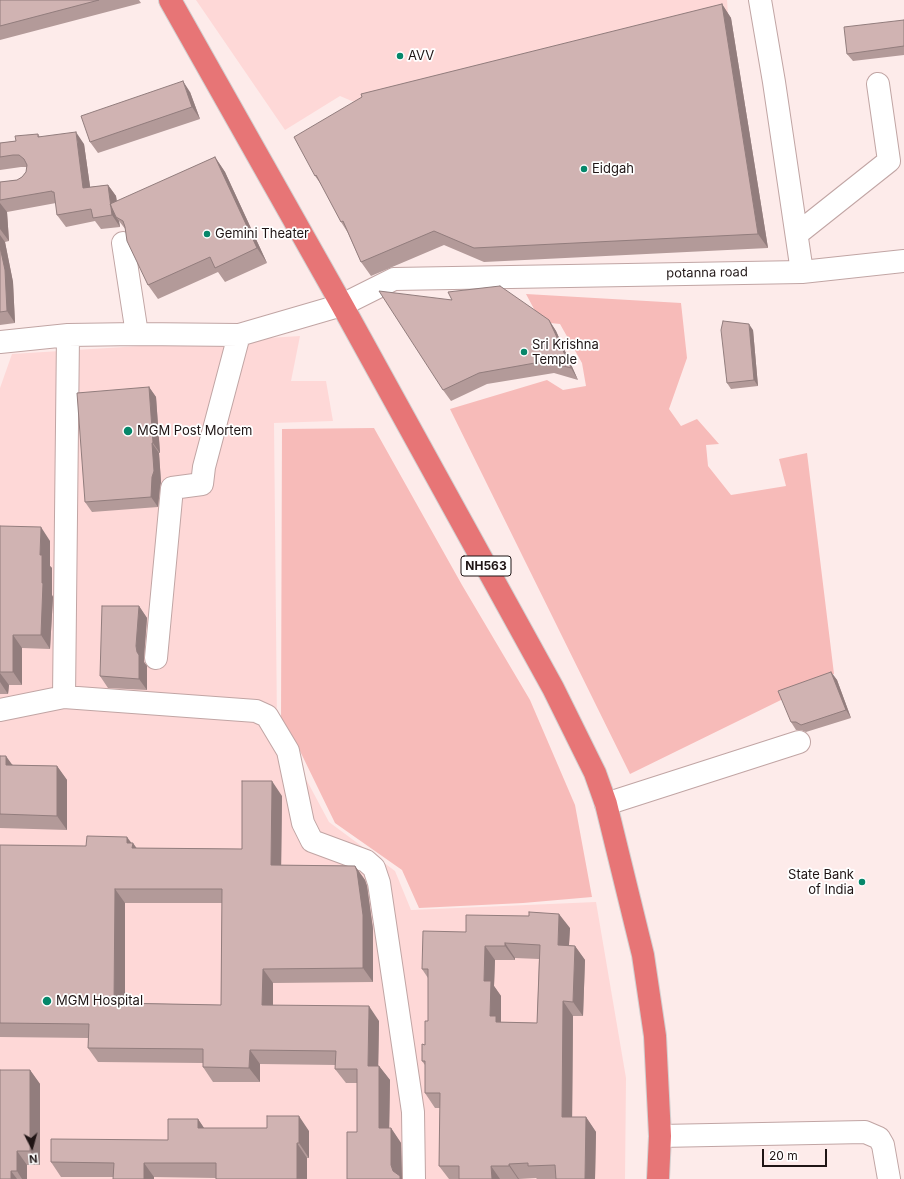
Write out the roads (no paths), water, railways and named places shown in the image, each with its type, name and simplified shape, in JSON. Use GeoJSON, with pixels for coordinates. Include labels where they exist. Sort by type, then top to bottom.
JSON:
{"type":"FeatureCollection","features":[{"type":"Feature","properties":{"kind":"highway","name":"NH563"},"geometry":{"type":"LineString","coordinates":[[170,0],[342,305],[553,688],[595,773],[606,804],[643,955],[655,1036],[660,1136],[658,1179]]}},
{"type":"Feature","properties":{"kind":"street"},"geometry":{"type":"LineString","coordinates":[[760,0],[774,82],[802,272]]}},
{"type":"Feature","properties":{"kind":"street"},"geometry":{"type":"LineString","coordinates":[[797,234],[889,161],[878,84]]}},
{"type":"Feature","properties":{"kind":"street"},"geometry":{"type":"LineString","coordinates":[[122,243],[137,334]]}},
{"type":"Feature","properties":{"kind":"street","name":"potanna road"},"geometry":{"type":"LineString","coordinates":[[2,346],[68,335],[137,334],[238,336],[342,305],[394,279],[802,272],[904,261]]}},
{"type":"Feature","properties":{"kind":"street"},"geometry":{"type":"LineString","coordinates":[[64,697],[68,335]]}},
{"type":"Feature","properties":{"kind":"street"},"geometry":{"type":"LineString","coordinates":[[156,658],[172,488],[202,484],[204,467],[238,336]]}},
{"type":"Feature","properties":{"kind":"street"},"geometry":{"type":"LineString","coordinates":[[0,710],[64,697],[256,711],[267,716],[288,751],[303,824],[312,841],[366,861],[374,868],[379,883],[413,1112],[414,1179]]}},
{"type":"Feature","properties":{"kind":"street"},"geometry":{"type":"LineString","coordinates":[[606,804],[799,742]]}},
{"type":"Feature","properties":{"kind":"street"},"geometry":{"type":"LineString","coordinates":[[660,1136],[865,1132],[878,1138],[883,1145],[889,1179]]}},
{"type":"Feature","properties":{"kind":"place","name":"AVV"},"geometry":{"type":"Point","coordinates":[400,56]}},
{"type":"Feature","properties":{"kind":"place","name":"Eidgah"},"geometry":{"type":"Point","coordinates":[584,169]}},
{"type":"Feature","properties":{"kind":"place","name":"Gemini Theater"},"geometry":{"type":"Point","coordinates":[207,234]}},
{"type":"Feature","properties":{"kind":"place","name":"Sri Krishna Temple"},"geometry":{"type":"Point","coordinates":[524,352]}},
{"type":"Feature","properties":{"kind":"place","name":"MGM Post Mortem"},"geometry":{"type":"Point","coordinates":[128,431]}},
{"type":"Feature","properties":{"kind":"place","name":"State Bank of India"},"geometry":{"type":"Point","coordinates":[862,882]}},
{"type":"Feature","properties":{"kind":"place","name":"MGM Hospital"},"geometry":{"type":"Point","coordinates":[47,1001]}}]}
